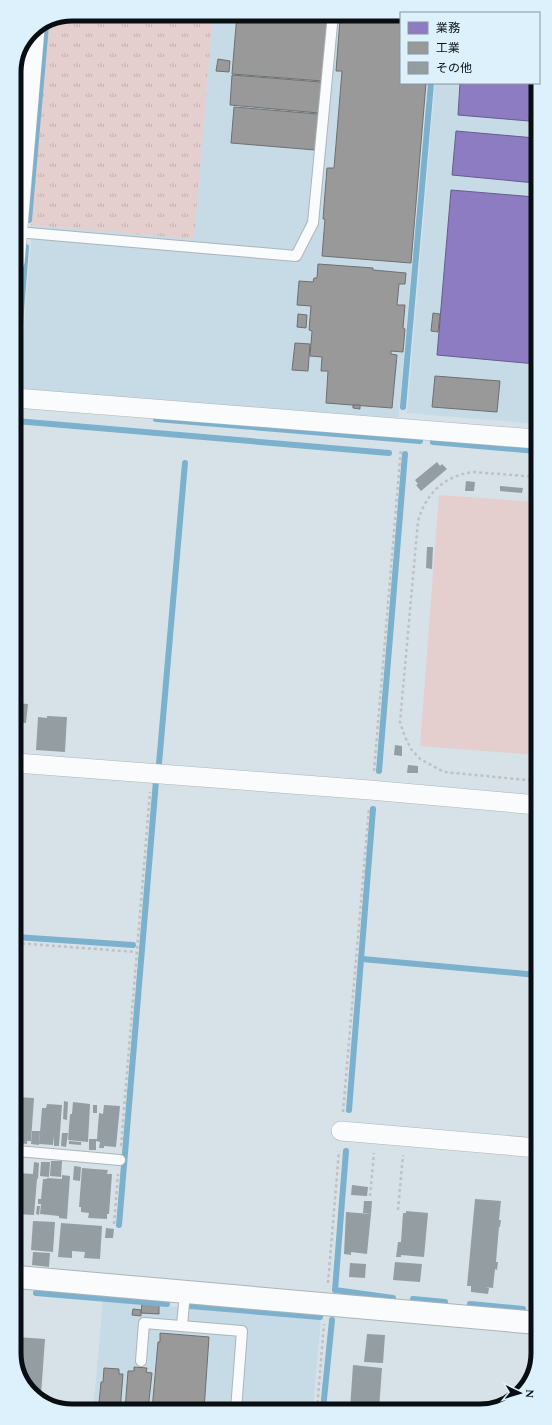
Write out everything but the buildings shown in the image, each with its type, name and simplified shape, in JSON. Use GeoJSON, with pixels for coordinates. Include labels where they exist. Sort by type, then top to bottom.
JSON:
{"type":"FeatureCollection","features":[{"type":"Feature","properties":{"kind":"street"},"geometry":{"type":"LineString","coordinates":[[21,179],[34,39]]}},
{"type":"Feature","properties":{"kind":"street"},"geometry":{"type":"LineString","coordinates":[[21,398],[531,439]]}},
{"type":"Feature","properties":{"kind":"street"},"geometry":{"type":"LineString","coordinates":[[21,763],[372,790],[531,804]]}},
{"type":"Feature","properties":{"kind":"street"},"geometry":{"type":"LineString","coordinates":[[341,1131],[531,1147]]}},
{"type":"Feature","properties":{"kind":"street"},"geometry":{"type":"LineString","coordinates":[[21,1277],[531,1322]]}},
{"type":"Feature","properties":{"kind":"lane"},"geometry":{"type":"LineString","coordinates":[[21,232],[296,256],[313,223],[332,21]]}},
{"type":"Feature","properties":{"kind":"lane"},"geometry":{"type":"LineString","coordinates":[[21,1151],[120,1160]]}},
{"type":"Feature","properties":{"kind":"lane"},"geometry":{"type":"LineString","coordinates":[[182,1326],[185,1292]]}},
{"type":"Feature","properties":{"kind":"lane"},"geometry":{"type":"LineString","coordinates":[[141,1361],[144,1323],[242,1330],[236,1404]]}},
{"type":"Feature","properties":{"kind":"path"},"geometry":{"type":"LineString","coordinates":[[317,1404],[401,448]]}},
{"type":"Feature","properties":{"kind":"path"},"geometry":{"type":"LineString","coordinates":[[531,477],[474,472],[464,473],[450,478],[439,486],[425,502],[418,521],[400,722],[410,749],[420,759],[444,772],[531,780]]}},
{"type":"Feature","properties":{"kind":"path"},"geometry":{"type":"LineString","coordinates":[[114,1224],[151,773]]}},
{"type":"Feature","properties":{"kind":"path"},"geometry":{"type":"LineString","coordinates":[[21,943],[136,952]]}},
{"type":"Feature","properties":{"kind":"path"},"geometry":{"type":"LineString","coordinates":[[370,1196],[376,1134]]}},
{"type":"Feature","properties":{"kind":"path"},"geometry":{"type":"LineString","coordinates":[[398,1210],[404,1136]]}},
{"type":"Feature","properties":{"kind":"shaded area"},"geometry":{"type":"Polygon","coordinates":[[[212,21],[400,21],[400,84],[427,84],[398,423],[21,391],[21,366],[31,225],[194,238],[212,21]]]}},
{"type":"Feature","properties":{"kind":"shaded area"},"geometry":{"type":"Polygon","coordinates":[[[435,84],[531,84],[531,424],[407,413],[435,84]]]}},
{"type":"Feature","properties":{"kind":"shaded area"},"geometry":{"type":"Polygon","coordinates":[[[103,1301],[321,1319],[313,1404],[94,1404],[103,1301]]]}},
{"type":"Feature","properties":{"kind":"green space"},"geometry":{"type":"Polygon","coordinates":[[[72,21],[212,21],[194,239],[31,225],[48,28],[62,22],[72,21]]]}},
{"type":"Feature","properties":{"kind":"green space"},"geometry":{"type":"Polygon","coordinates":[[[439,495],[531,502],[531,755],[420,746],[439,495]]]}},
{"type":"Feature","properties":{"kind":"waterway"},"geometry":{"type":"LineString","coordinates":[[29,220],[46,29]]}},
{"type":"Feature","properties":{"kind":"waterway"},"geometry":{"type":"LineString","coordinates":[[403,407],[431,84]]}},
{"type":"Feature","properties":{"kind":"waterway"},"geometry":{"type":"LineString","coordinates":[[21,311],[26,247]]}},
{"type":"Feature","properties":{"kind":"waterway"},"geometry":{"type":"LineString","coordinates":[[156,419],[420,441]]}},
{"type":"Feature","properties":{"kind":"waterway"},"geometry":{"type":"LineString","coordinates":[[21,421],[389,453]]}},
{"type":"Feature","properties":{"kind":"waterway"},"geometry":{"type":"LineString","coordinates":[[433,442],[531,451]]}},
{"type":"Feature","properties":{"kind":"waterway"},"geometry":{"type":"LineString","coordinates":[[379,771],[405,454]]}},
{"type":"Feature","properties":{"kind":"waterway"},"geometry":{"type":"LineString","coordinates":[[159,764],[185,463]]}},
{"type":"Feature","properties":{"kind":"waterway"},"geometry":{"type":"LineString","coordinates":[[119,1225],[156,781]]}},
{"type":"Feature","properties":{"kind":"waterway"},"geometry":{"type":"LineString","coordinates":[[349,1110],[373,809]]}},
{"type":"Feature","properties":{"kind":"waterway"},"geometry":{"type":"LineString","coordinates":[[21,937],[133,945]]}},
{"type":"Feature","properties":{"kind":"waterway"},"geometry":{"type":"LineString","coordinates":[[362,959],[531,974]]}},
{"type":"Feature","properties":{"kind":"waterway"},"geometry":{"type":"LineString","coordinates":[[346,1151],[335,1290],[393,1298]]}},
{"type":"Feature","properties":{"kind":"waterway"},"geometry":{"type":"LineString","coordinates":[[36,1293],[167,1304]]}},
{"type":"Feature","properties":{"kind":"waterway"},"geometry":{"type":"LineString","coordinates":[[413,1299],[445,1302]]}},
{"type":"Feature","properties":{"kind":"waterway"},"geometry":{"type":"LineString","coordinates":[[470,1304],[523,1309]]}},
{"type":"Feature","properties":{"kind":"waterway"},"geometry":{"type":"LineString","coordinates":[[190,1306],[320,1317]]}},
{"type":"Feature","properties":{"kind":"waterway"},"geometry":{"type":"LineString","coordinates":[[324,1404],[332,1320]]}}]}
